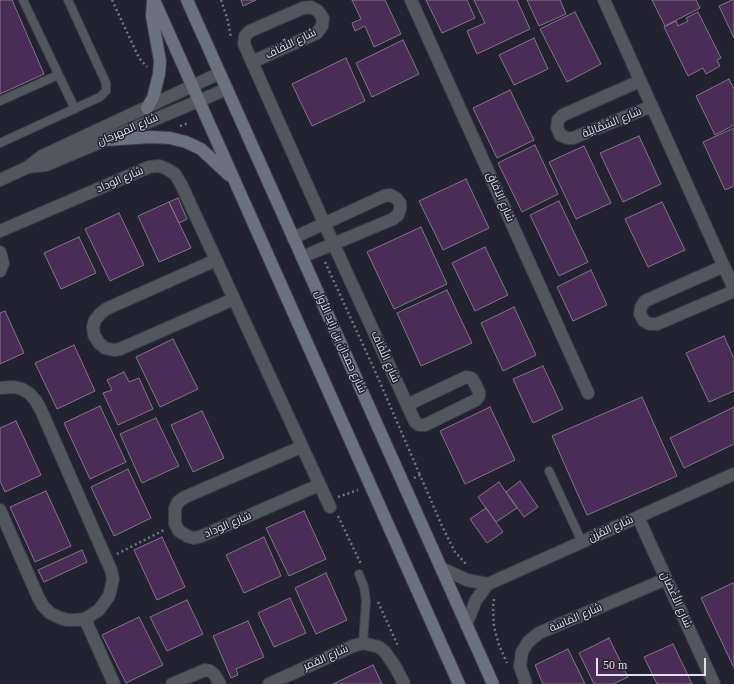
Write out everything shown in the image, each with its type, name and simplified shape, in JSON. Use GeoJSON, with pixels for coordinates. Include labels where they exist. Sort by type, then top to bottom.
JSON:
{"type":"FeatureCollection","features":[{"type":"Feature","properties":{"kind":"main road"},"geometry":{"type":"LineString","coordinates":[[148,108],[153,98],[159,74],[160,61],[152,20],[154,0]]}},
{"type":"Feature","properties":{"kind":"main road"},"geometry":{"type":"LineString","coordinates":[[154,0],[459,684]]}},
{"type":"Feature","properties":{"kind":"main road","name":"شارع حمدان بن زايد الأول"},"geometry":{"type":"LineString","coordinates":[[187,0],[493,684]]}},
{"type":"Feature","properties":{"kind":"main road"},"geometry":{"type":"LineString","coordinates":[[105,140],[151,137],[170,138],[186,142],[201,149],[234,179]]}},
{"type":"Feature","properties":{"kind":"street","name":"شارع الآفاق"},"geometry":{"type":"LineString","coordinates":[[411,0],[588,393]]}},
{"type":"Feature","properties":{"kind":"street","name":"شارع السَّمَّالِيَّة"},"geometry":{"type":"LineString","coordinates":[[604,0],[724,266],[734,290],[657,324],[650,324],[644,321],[640,314],[641,307],[646,301],[724,266]]}},
{"type":"Feature","properties":{"kind":"street","name":"شارع النِّفَاف"},"geometry":{"type":"LineString","coordinates":[[252,62],[317,33],[322,26],[323,18],[318,11],[311,7],[303,8],[247,33],[243,40],[244,44],[252,62],[324,223],[334,244],[407,405],[415,422],[422,426],[476,400],[479,396],[479,392],[473,380],[466,377],[407,405]]}},
{"type":"Feature","properties":{"kind":"street","name":"شارع المهرجان"},"geometry":{"type":"LineString","coordinates":[[0,180],[28,167],[37,159],[220,73]]}},
{"type":"Feature","properties":{"kind":"street","name":"شارع السَّمَّالِيَّة"},"geometry":{"type":"LineString","coordinates":[[640,81],[563,115],[558,120],[557,127],[560,135],[567,138],[573,138],[652,106]]}},
{"type":"Feature","properties":{"kind":"street","name":"شارع المهرجان"},"geometry":{"type":"LineString","coordinates":[[28,167],[46,165],[227,89]]}},
{"type":"Feature","properties":{"kind":"street","name":"شارع الوداد"},"geometry":{"type":"LineString","coordinates":[[0,231],[149,167],[158,166],[175,174],[181,184],[328,504]]}},
{"type":"Feature","properties":{"kind":"street"},"geometry":{"type":"LineString","coordinates":[[293,238],[384,196],[390,195],[396,198],[400,203],[398,215],[393,218],[302,257]]}},
{"type":"Feature","properties":{"kind":"street"},"geometry":{"type":"LineString","coordinates":[[0,252],[3,263],[0,271]]}},
{"type":"Feature","properties":{"kind":"street"},"geometry":{"type":"LineString","coordinates":[[216,260],[106,309],[95,320],[93,327],[94,335],[99,343],[105,348],[114,350],[120,349],[234,299]]}},
{"type":"Feature","properties":{"kind":"street"},"geometry":{"type":"LineString","coordinates":[[0,388],[14,387],[30,394],[36,401],[107,559],[113,579],[109,596],[100,610],[85,619],[76,620],[58,617],[50,613],[43,606],[38,597],[0,510]]}},
{"type":"Feature","properties":{"kind":"street"},"geometry":{"type":"LineString","coordinates":[[175,524],[175,508],[178,502],[301,446]]}},
{"type":"Feature","properties":{"kind":"street","name":"شارع المُزْن"},"geometry":{"type":"LineString","coordinates":[[466,624],[476,600],[488,584],[734,474]]}},
{"type":"Feature","properties":{"kind":"street","name":"شارع الوداد"},"geometry":{"type":"LineString","coordinates":[[175,524],[179,531],[187,536],[194,538],[202,536],[319,485]]}},
{"type":"Feature","properties":{"kind":"street","name":"شارع الأَغْصَان"},"geometry":{"type":"LineString","coordinates":[[638,517],[714,684]]}},
{"type":"Feature","properties":{"kind":"street"},"geometry":{"type":"LineString","coordinates":[[441,568],[467,580],[488,584]]}},
{"type":"Feature","properties":{"kind":"street","name":"شارع المَاسَة"},"geometry":{"type":"LineString","coordinates":[[526,684],[520,666],[522,652],[528,642],[540,633],[666,578]]}},
{"type":"Feature","properties":{"kind":"street"},"geometry":{"type":"LineString","coordinates":[[85,619],[114,684]]}},
{"type":"Feature","properties":{"kind":"street","name":"شارع القمر"},"geometry":{"type":"LineString","coordinates":[[269,684],[353,646],[363,644],[379,647],[385,652],[396,668],[404,684]]}},
{"type":"Feature","properties":{"kind":"street"},"geometry":{"type":"LineString","coordinates":[[172,684],[205,670],[214,674],[220,684]]}},
{"type":"Feature","properties":{"kind":"lane"},"geometry":{"type":"LineString","coordinates":[[23,0],[75,109]]}},
{"type":"Feature","properties":{"kind":"lane"},"geometry":{"type":"LineString","coordinates":[[0,143],[75,109],[104,94],[107,87],[68,0]]}},
{"type":"Feature","properties":{"kind":"lane"},"geometry":{"type":"LineString","coordinates":[[0,101],[58,75]]}},
{"type":"Feature","properties":{"kind":"lane"},"geometry":{"type":"LineString","coordinates":[[548,471],[582,542]]}},
{"type":"Feature","properties":{"kind":"lane","name":"شارع القمر"},"geometry":{"type":"LineString","coordinates":[[359,574],[364,587],[366,601],[363,644]]}},
{"type":"Feature","properties":{"kind":"path"},"geometry":{"type":"LineString","coordinates":[[112,0],[139,58],[149,69],[159,74]]}},
{"type":"Feature","properties":{"kind":"path"},"geometry":{"type":"LineString","coordinates":[[320,250],[375,371],[442,526],[455,552],[466,564],[471,567]]}},
{"type":"Feature","properties":{"kind":"path"},"geometry":{"type":"LineString","coordinates":[[403,483],[420,475]]}},
{"type":"Feature","properties":{"kind":"path"},"geometry":{"type":"LineString","coordinates":[[328,504],[370,486]]}},
{"type":"Feature","properties":{"kind":"path"},"geometry":{"type":"LineString","coordinates":[[107,559],[175,524]]}},
{"type":"Feature","properties":{"kind":"path"},"geometry":{"type":"LineString","coordinates":[[488,584],[495,596],[493,607],[494,627],[499,645],[508,664]]}},
{"type":"Feature","properties":{"kind":"building"},"geometry":{"type":"Polygon","coordinates":[[[0,0],[12,0],[44,74],[0,94],[0,0]]]}},
{"type":"Feature","properties":{"kind":"building"},"geometry":{"type":"Polygon","coordinates":[[[241,0],[256,0],[243,6],[241,0]]]}},
{"type":"Feature","properties":{"kind":"building"},"geometry":{"type":"Polygon","coordinates":[[[352,0],[385,0],[401,34],[374,47],[365,26],[355,31],[352,23],[361,19],[352,0]]]}},
{"type":"Feature","properties":{"kind":"building"},"geometry":{"type":"Polygon","coordinates":[[[426,0],[467,0],[475,18],[442,33],[426,0]]]}},
{"type":"Feature","properties":{"kind":"building"},"geometry":{"type":"Polygon","coordinates":[[[474,0],[517,0],[530,29],[477,54],[467,31],[485,23],[474,0]]]}},
{"type":"Feature","properties":{"kind":"building"},"geometry":{"type":"Polygon","coordinates":[[[527,0],[560,0],[566,14],[539,26],[527,0]]]}},
{"type":"Feature","properties":{"kind":"building"},"geometry":{"type":"Polygon","coordinates":[[[652,0],[696,0],[700,8],[665,26],[652,0]]]}},
{"type":"Feature","properties":{"kind":"building"},"geometry":{"type":"Polygon","coordinates":[[[734,0],[734,38],[719,6],[734,0]]]}},
{"type":"Feature","properties":{"kind":"building"},"geometry":{"type":"Polygon","coordinates":[[[575,12],[601,64],[567,82],[540,29],[575,12]]]}},
{"type":"Feature","properties":{"kind":"building"},"geometry":{"type":"Polygon","coordinates":[[[698,12],[721,58],[717,60],[720,66],[706,74],[703,68],[688,76],[664,27],[676,21],[678,26],[688,21],[686,18],[698,12]]]}},
{"type":"Feature","properties":{"kind":"building"},"geometry":{"type":"Polygon","coordinates":[[[534,38],[548,69],[514,85],[499,55],[534,38]]]}},
{"type":"Feature","properties":{"kind":"building"},"geometry":{"type":"Polygon","coordinates":[[[403,40],[419,74],[372,97],[356,63],[403,40]]]}},
{"type":"Feature","properties":{"kind":"building"},"geometry":{"type":"Polygon","coordinates":[[[346,58],[365,101],[312,126],[292,84],[346,58]]]}},
{"type":"Feature","properties":{"kind":"building"},"geometry":{"type":"Polygon","coordinates":[[[729,79],[734,89],[734,125],[715,135],[696,96],[729,79]]]}},
{"type":"Feature","properties":{"kind":"building"},"geometry":{"type":"Polygon","coordinates":[[[510,90],[534,140],[497,158],[473,108],[510,90]]]}},
{"type":"Feature","properties":{"kind":"building"},"geometry":{"type":"Polygon","coordinates":[[[734,128],[734,186],[725,190],[703,142],[734,128]]]}},
{"type":"Feature","properties":{"kind":"building"},"geometry":{"type":"Polygon","coordinates":[[[639,136],[661,184],[623,202],[600,153],[639,136]]]}},
{"type":"Feature","properties":{"kind":"building"},"geometry":{"type":"Polygon","coordinates":[[[535,145],[558,194],[522,212],[498,163],[535,145]]]}},
{"type":"Feature","properties":{"kind":"building"},"geometry":{"type":"Polygon","coordinates":[[[584,146],[611,203],[576,219],[549,162],[584,146]]]}},
{"type":"Feature","properties":{"kind":"building"},"geometry":{"type":"Polygon","coordinates":[[[466,179],[489,228],[443,250],[419,201],[466,179]]]}},
{"type":"Feature","properties":{"kind":"building"},"geometry":{"type":"Polygon","coordinates":[[[178,198],[187,219],[179,223],[169,202],[178,198]]]}},
{"type":"Feature","properties":{"kind":"building"},"geometry":{"type":"Polygon","coordinates":[[[559,201],[588,262],[559,276],[530,215],[559,201]]]}},
{"type":"Feature","properties":{"kind":"building"},"geometry":{"type":"Polygon","coordinates":[[[169,202],[191,248],[159,262],[138,216],[169,202]]]}},
{"type":"Feature","properties":{"kind":"building"},"geometry":{"type":"Polygon","coordinates":[[[662,202],[685,250],[648,267],[625,219],[662,202]]]}},
{"type":"Feature","properties":{"kind":"building"},"geometry":{"type":"Polygon","coordinates":[[[119,213],[144,265],[110,281],[85,229],[119,213]]]}},
{"type":"Feature","properties":{"kind":"building"},"geometry":{"type":"Polygon","coordinates":[[[421,227],[447,284],[394,309],[367,252],[421,227]]]}},
{"type":"Feature","properties":{"kind":"building"},"geometry":{"type":"Polygon","coordinates":[[[79,237],[96,273],[61,289],[44,253],[79,237]]]}},
{"type":"Feature","properties":{"kind":"building"},"geometry":{"type":"Polygon","coordinates":[[[485,247],[508,295],[475,311],[452,263],[485,247]]]}},
{"type":"Feature","properties":{"kind":"building"},"geometry":{"type":"Polygon","coordinates":[[[591,270],[607,305],[573,321],[557,287],[591,270]]]}},
{"type":"Feature","properties":{"kind":"building"},"geometry":{"type":"Polygon","coordinates":[[[447,290],[472,343],[421,366],[397,313],[447,290]]]}},
{"type":"Feature","properties":{"kind":"building"},"geometry":{"type":"Polygon","coordinates":[[[514,307],[536,355],[503,371],[481,323],[514,307]]]}},
{"type":"Feature","properties":{"kind":"building"},"geometry":{"type":"Polygon","coordinates":[[[5,311],[24,353],[0,364],[0,313],[5,311]]]}},
{"type":"Feature","properties":{"kind":"building"},"geometry":{"type":"Polygon","coordinates":[[[724,336],[734,359],[734,391],[709,402],[686,353],[724,336]]]}},
{"type":"Feature","properties":{"kind":"building"},"geometry":{"type":"Polygon","coordinates":[[[173,339],[198,389],[160,407],[136,357],[173,339]]]}},
{"type":"Feature","properties":{"kind":"building"},"geometry":{"type":"Polygon","coordinates":[[[74,345],[95,391],[57,409],[35,363],[74,345]]]}},
{"type":"Feature","properties":{"kind":"building"},"geometry":{"type":"Polygon","coordinates":[[[543,366],[563,409],[533,423],[513,379],[543,366]]]}},
{"type":"Feature","properties":{"kind":"building"},"geometry":{"type":"Polygon","coordinates":[[[124,372],[129,382],[139,378],[153,409],[118,425],[103,393],[112,390],[107,380],[124,372]]]}},
{"type":"Feature","properties":{"kind":"building"},"geometry":{"type":"Polygon","coordinates":[[[642,397],[677,476],[587,515],[552,436],[642,397]]]}},
{"type":"Feature","properties":{"kind":"building"},"geometry":{"type":"Polygon","coordinates":[[[100,406],[126,462],[90,479],[64,423],[100,406]]]}},
{"type":"Feature","properties":{"kind":"building"},"geometry":{"type":"Polygon","coordinates":[[[490,407],[515,460],[465,484],[440,431],[490,407]]]}},
{"type":"Feature","properties":{"kind":"building"},"geometry":{"type":"Polygon","coordinates":[[[734,407],[734,444],[684,468],[670,438],[734,407]]]}},
{"type":"Feature","properties":{"kind":"building"},"geometry":{"type":"Polygon","coordinates":[[[202,411],[224,458],[193,472],[171,425],[202,411]]]}},
{"type":"Feature","properties":{"kind":"building"},"geometry":{"type":"Polygon","coordinates":[[[156,418],[179,466],[142,483],[120,434],[156,418]]]}},
{"type":"Feature","properties":{"kind":"building"},"geometry":{"type":"Polygon","coordinates":[[[16,421],[41,475],[5,492],[0,481],[0,428],[16,421]]]}},
{"type":"Feature","properties":{"kind":"building"},"geometry":{"type":"Polygon","coordinates":[[[128,469],[151,518],[114,536],[91,487],[128,469]]]}},
{"type":"Feature","properties":{"kind":"building"},"geometry":{"type":"Polygon","coordinates":[[[520,481],[538,507],[524,517],[506,492],[520,481]]]}},
{"type":"Feature","properties":{"kind":"building"},"geometry":{"type":"Polygon","coordinates":[[[499,482],[517,508],[496,522],[478,497],[499,482]]]}},
{"type":"Feature","properties":{"kind":"building"},"geometry":{"type":"Polygon","coordinates":[[[46,491],[71,546],[35,562],[10,507],[46,491]]]}},
{"type":"Feature","properties":{"kind":"building"},"geometry":{"type":"Polygon","coordinates":[[[486,508],[503,532],[487,543],[470,519],[486,508]]]}},
{"type":"Feature","properties":{"kind":"building"},"geometry":{"type":"Polygon","coordinates":[[[304,511],[326,559],[289,576],[266,528],[304,511]]]}},
{"type":"Feature","properties":{"kind":"building"},"geometry":{"type":"Polygon","coordinates":[[[162,537],[185,587],[157,600],[134,550],[162,537]]]}},
{"type":"Feature","properties":{"kind":"building"},"geometry":{"type":"Polygon","coordinates":[[[264,537],[281,576],[244,593],[226,555],[264,537]]]}},
{"type":"Feature","properties":{"kind":"building"},"geometry":{"type":"Polygon","coordinates":[[[82,550],[87,562],[44,582],[38,570],[82,550]]]}},
{"type":"Feature","properties":{"kind":"building"},"geometry":{"type":"Polygon","coordinates":[[[326,573],[347,620],[316,634],[295,588],[326,573]]]}},
{"type":"Feature","properties":{"kind":"building"},"geometry":{"type":"Polygon","coordinates":[[[733,583],[734,584],[734,668],[701,598],[733,583]]]}},
{"type":"Feature","properties":{"kind":"building"},"geometry":{"type":"Polygon","coordinates":[[[290,598],[306,633],[274,647],[258,613],[290,598]]]}},
{"type":"Feature","properties":{"kind":"building"},"geometry":{"type":"Polygon","coordinates":[[[187,600],[203,634],[167,651],[150,617],[187,600]]]}},
{"type":"Feature","properties":{"kind":"building"},"geometry":{"type":"Polygon","coordinates":[[[139,617],[163,665],[126,683],[102,635],[139,617]]]}},
{"type":"Feature","properties":{"kind":"building"},"geometry":{"type":"Polygon","coordinates":[[[248,621],[264,657],[236,669],[238,675],[231,678],[213,636],[248,621]]]}},
{"type":"Feature","properties":{"kind":"building"},"geometry":{"type":"Polygon","coordinates":[[[609,638],[628,677],[613,684],[594,684],[579,653],[609,638]]]}},
{"type":"Feature","properties":{"kind":"building"},"geometry":{"type":"Polygon","coordinates":[[[673,644],[692,684],[657,684],[644,657],[673,644]]]}},
{"type":"Feature","properties":{"kind":"building"},"geometry":{"type":"Polygon","coordinates":[[[568,649],[585,684],[543,684],[535,665],[568,649]]]}},
{"type":"Feature","properties":{"kind":"building"},"geometry":{"type":"Polygon","coordinates":[[[373,665],[382,684],[333,684],[373,665]]]}}]}
